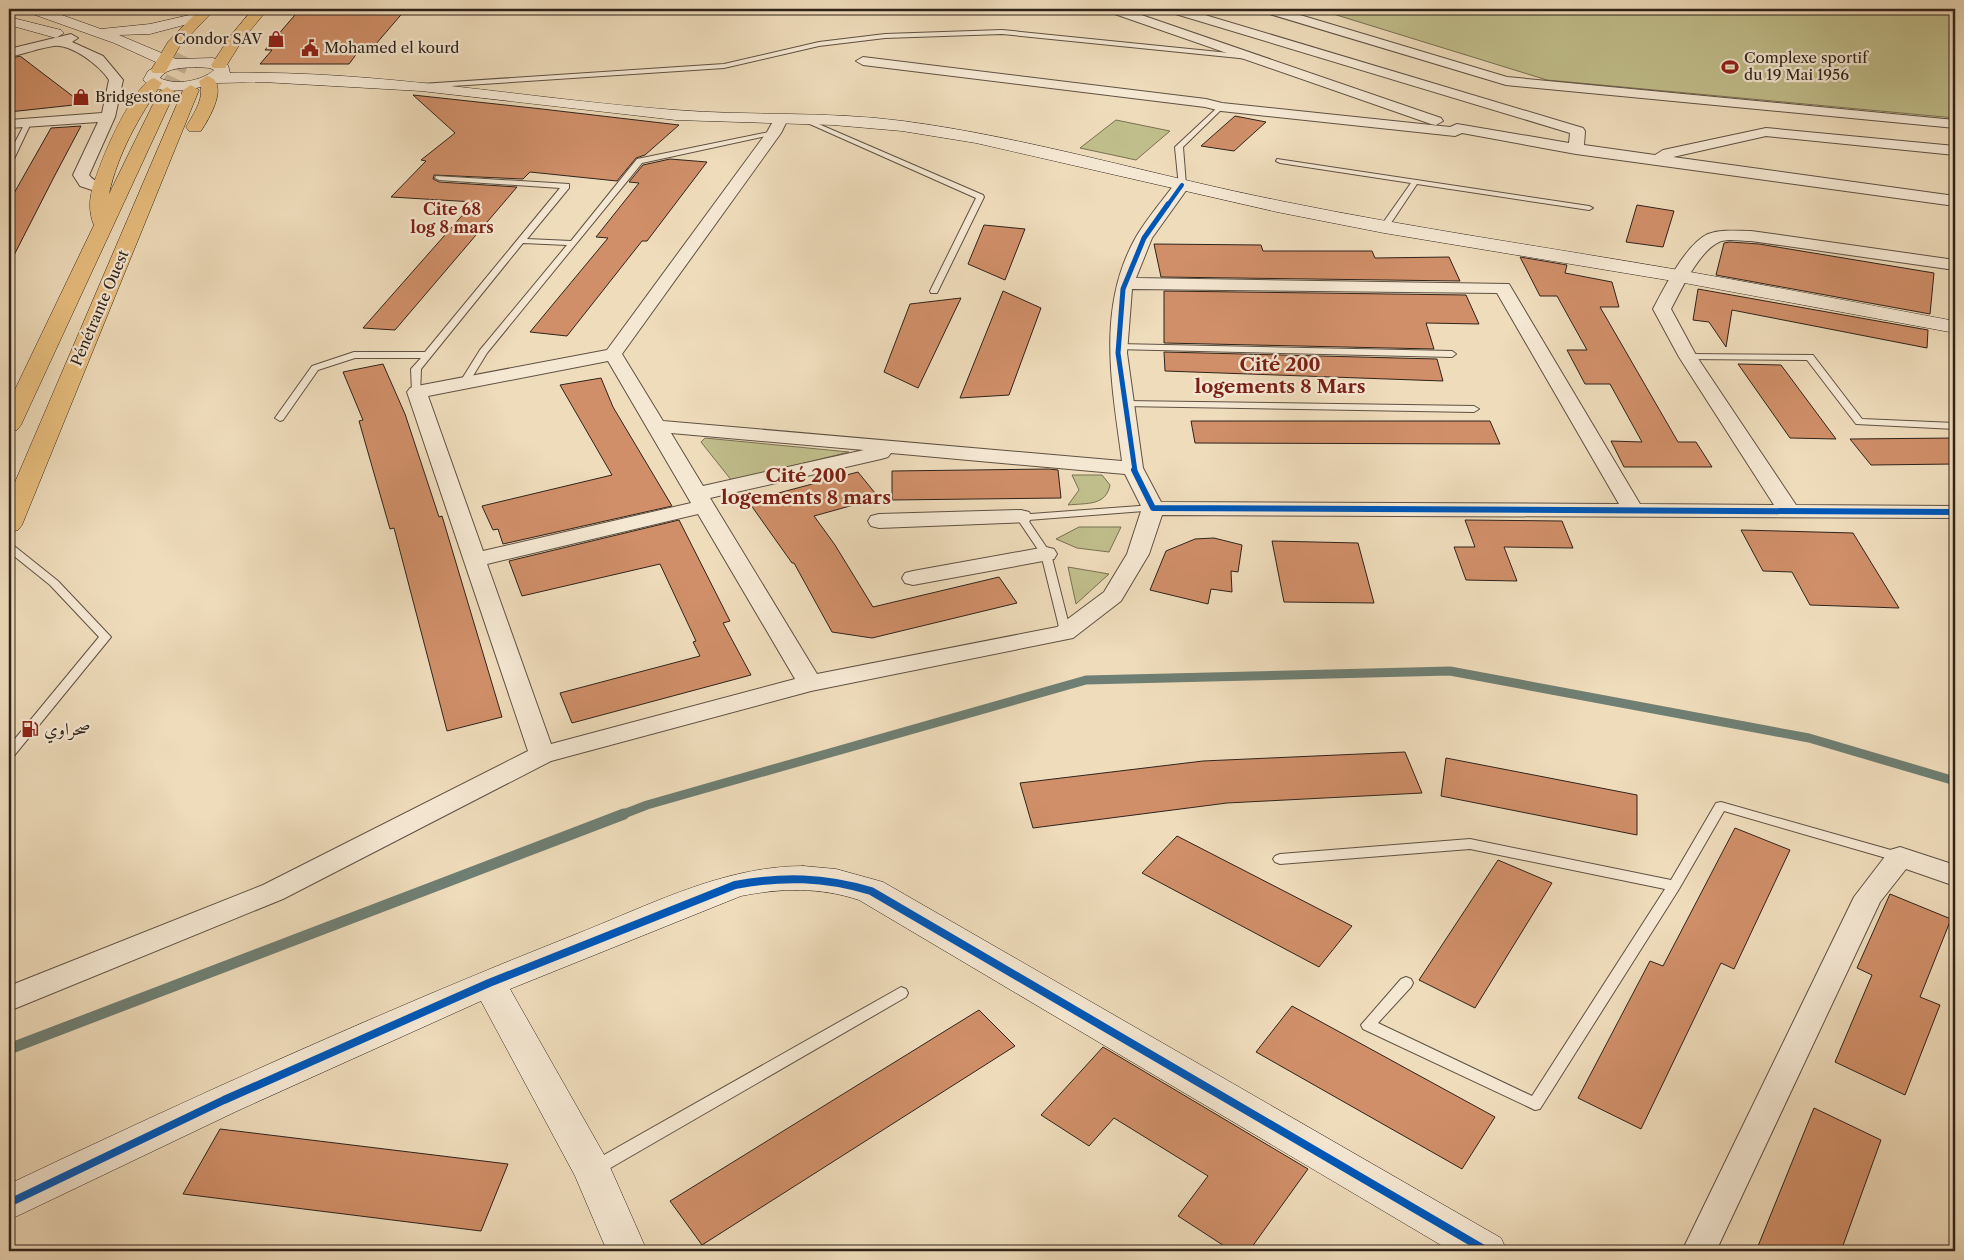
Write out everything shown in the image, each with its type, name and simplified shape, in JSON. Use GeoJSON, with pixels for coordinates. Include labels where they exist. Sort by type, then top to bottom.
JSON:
{"type":"FeatureCollection","features":[{"type":"Feature","properties":{"kind":"highway","name":"Pénétrante Ouest"},"geometry":{"type":"LineString","coordinates":[[9,425],[103,228],[160,70],[222,9]]}},
{"type":"Feature","properties":{"kind":"highway","name":"Pénétrante Ouest"},"geometry":{"type":"LineString","coordinates":[[9,525],[137,220],[211,77],[237,36],[261,9]]}},
{"type":"Feature","properties":{"kind":"highway"},"geometry":{"type":"LineString","coordinates":[[103,228],[100,207],[101,188],[138,102],[160,70],[173,44],[203,13]]}},
{"type":"Feature","properties":{"kind":"highway"},"geometry":{"type":"LineString","coordinates":[[188,143],[210,95],[211,77]]}},
{"type":"Feature","properties":{"kind":"highway"},"geometry":{"type":"LineString","coordinates":[[137,220],[157,200],[173,179]]}},
{"type":"Feature","properties":{"kind":"main road"},"geometry":{"type":"LineString","coordinates":[[32,9],[86,28],[160,70],[177,86],[211,77],[263,77],[421,86],[778,126],[805,120],[902,126],[944,132],[1182,185],[1384,227],[1679,276],[1955,327]]}},
{"type":"Feature","properties":{"kind":"main road"},"geometry":{"type":"LineString","coordinates":[[86,28],[114,31],[141,30],[168,26],[203,13]]}},
{"type":"Feature","properties":{"kind":"main road"},"geometry":{"type":"LineString","coordinates":[[9,21],[64,40],[110,50],[160,70],[196,62],[211,77]]}},
{"type":"Feature","properties":{"kind":"main road"},"geometry":{"type":"LineString","coordinates":[[9,1204],[224,1100],[489,983],[735,885],[770,877],[805,876],[839,880],[871,891],[1487,1251]]}},
{"type":"Feature","properties":{"kind":"main road"},"geometry":{"type":"LineString","coordinates":[[489,983],[592,1170],[627,1251]]}},
{"type":"Feature","properties":{"kind":"street"},"geometry":{"type":"LineString","coordinates":[[1112,9],[1457,128],[1576,149],[1950,198]]}},
{"type":"Feature","properties":{"kind":"street"},"geometry":{"type":"LineString","coordinates":[[1173,9],[1578,131],[1576,149]]}},
{"type":"Feature","properties":{"kind":"street"},"geometry":{"type":"LineString","coordinates":[[1267,9],[1506,81],[1955,124]]}},
{"type":"Feature","properties":{"kind":"street"},"geometry":{"type":"LineString","coordinates":[[9,53],[64,40],[106,64],[116,80],[108,117],[81,175],[86,183],[101,188]]}},
{"type":"Feature","properties":{"kind":"street"},"geometry":{"type":"LineString","coordinates":[[863,61],[1206,103],[1221,107],[1455,132],[1457,128]]}},
{"type":"Feature","properties":{"kind":"street"},"geometry":{"type":"LineString","coordinates":[[9,124],[108,117]]}},
{"type":"Feature","properties":{"kind":"street"},"geometry":{"type":"LineString","coordinates":[[542,755],[417,392],[613,354],[778,126]]}},
{"type":"Feature","properties":{"kind":"street"},"geometry":{"type":"LineString","coordinates":[[1646,158],[1766,132],[1955,150]]}},
{"type":"Feature","properties":{"kind":"street"},"geometry":{"type":"LineString","coordinates":[[9,999],[273,892],[542,755],[810,683],[1065,632],[1114,596],[1138,554],[1153,508],[1133,468],[1118,347],[1123,289],[1144,238],[1182,185]]}},
{"type":"Feature","properties":{"kind":"street"},"geometry":{"type":"LineString","coordinates":[[1790,511],[1688,357],[1662,310],[1679,276],[1710,239],[1724,235],[1751,236],[1955,265]]}},
{"type":"Feature","properties":{"kind":"street"},"geometry":{"type":"LineString","coordinates":[[1126,283],[1503,288],[1632,508]]}},
{"type":"Feature","properties":{"kind":"street"},"geometry":{"type":"LineString","coordinates":[[613,354],[810,683]]}},
{"type":"Feature","properties":{"kind":"street"},"geometry":{"type":"LineString","coordinates":[[656,426],[1133,468]]}},
{"type":"Feature","properties":{"kind":"street"},"geometry":{"type":"LineString","coordinates":[[475,560],[904,448]]}},
{"type":"Feature","properties":{"kind":"street"},"geometry":{"type":"LineString","coordinates":[[1153,508],[1632,508],[1955,512]]}},
{"type":"Feature","properties":{"kind":"street"},"geometry":{"type":"LineString","coordinates":[[879,521],[1021,517]]}},
{"type":"Feature","properties":{"kind":"street"},"geometry":{"type":"LineString","coordinates":[[913,578],[1046,554]]}},
{"type":"Feature","properties":{"kind":"street"},"geometry":{"type":"LineString","coordinates":[[1699,1251],[1868,897],[1900,857],[1955,876]]}},
{"type":"Feature","properties":{"kind":"lane"},"geometry":{"type":"LineString","coordinates":[[421,86],[724,66],[819,44],[885,36],[1002,32],[1253,57]]}},
{"type":"Feature","properties":{"kind":"lane"},"geometry":{"type":"LineString","coordinates":[[1182,185],[1179,147],[1221,107]]}},
{"type":"Feature","properties":{"kind":"lane"},"geometry":{"type":"LineString","coordinates":[[805,120],[980,197],[934,290]]}},
{"type":"Feature","properties":{"kind":"lane"},"geometry":{"type":"LineString","coordinates":[[9,161],[28,123]]}},
{"type":"Feature","properties":{"kind":"lane"},"geometry":{"type":"LineString","coordinates":[[465,382],[483,352],[640,161],[778,126]]}},
{"type":"Feature","properties":{"kind":"lane"},"geometry":{"type":"LineString","coordinates":[[1280,161],[1589,208]]}},
{"type":"Feature","properties":{"kind":"lane"},"geometry":{"type":"LineString","coordinates":[[417,392],[416,369],[566,186],[439,178]]}},
{"type":"Feature","properties":{"kind":"lane"},"geometry":{"type":"LineString","coordinates":[[1384,227],[1416,182]]}},
{"type":"Feature","properties":{"kind":"lane"},"geometry":{"type":"LineString","coordinates":[[521,241],[573,243]]}},
{"type":"Feature","properties":{"kind":"lane"},"geometry":{"type":"LineString","coordinates":[[1118,347],[1452,354]]}},
{"type":"Feature","properties":{"kind":"lane"},"geometry":{"type":"LineString","coordinates":[[280,418],[315,368],[354,354],[427,355]]}},
{"type":"Feature","properties":{"kind":"lane"},"geometry":{"type":"LineString","coordinates":[[1688,357],[1810,357],[1859,422],[1955,426]]}},
{"type":"Feature","properties":{"kind":"lane"},"geometry":{"type":"LineString","coordinates":[[1125,404],[1474,409]]}},
{"type":"Feature","properties":{"kind":"lane"},"geometry":{"type":"LineString","coordinates":[[1021,517],[1153,508]]}},
{"type":"Feature","properties":{"kind":"lane"},"geometry":{"type":"LineString","coordinates":[[1021,517],[1046,554],[1065,632]]}},
{"type":"Feature","properties":{"kind":"lane"},"geometry":{"type":"LineString","coordinates":[[9,547],[54,583],[105,637],[9,754]]}},
{"type":"Feature","properties":{"kind":"lane"},"geometry":{"type":"LineString","coordinates":[[1406,983],[1368,1025],[1535,1104],[1674,886],[1721,806],[1900,857]]}},
{"type":"Feature","properties":{"kind":"lane"},"geometry":{"type":"LineString","coordinates":[[1280,859],[1470,844],[1674,886]]}},
{"type":"Feature","properties":{"kind":"lane"},"geometry":{"type":"LineString","coordinates":[[592,1170],[901,993]]}},
{"type":"Feature","properties":{"kind":"shaded area","name":"Complexe sportif du 19 Mai 1956"},"geometry":{"type":"Polygon","coordinates":[[[1317,9],[1955,9],[1955,118],[1547,80],[1317,9]]]}},
{"type":"Feature","properties":{"kind":"shaded area"},"geometry":{"type":"Polygon","coordinates":[[[1116,120],[1170,131],[1136,160],[1080,148],[1116,120]]]}},
{"type":"Feature","properties":{"kind":"shaded area"},"geometry":{"type":"Polygon","coordinates":[[[705,438],[849,452],[732,481],[701,442],[705,438]]]}},
{"type":"Feature","properties":{"kind":"shaded area"},"geometry":{"type":"Polygon","coordinates":[[[1072,475],[1102,475],[1110,485],[1108,492],[1104,497],[1095,502],[1068,505],[1079,490],[1072,475]]]}},
{"type":"Feature","properties":{"kind":"shaded area"},"geometry":{"type":"Polygon","coordinates":[[[1079,527],[1121,527],[1109,552],[1077,548],[1056,539],[1079,527]]]}},
{"type":"Feature","properties":{"kind":"shaded area"},"geometry":{"type":"Polygon","coordinates":[[[1068,567],[1109,574],[1076,604],[1068,567]]]}},
{"type":"Feature","properties":{"kind":"building"},"geometry":{"type":"Polygon","coordinates":[[[300,9],[406,9],[369,52],[358,52],[349,64],[260,64],[272,50],[265,50],[300,9]]]}},
{"type":"Feature","properties":{"kind":"building"},"geometry":{"type":"Polygon","coordinates":[[[20,56],[83,104],[9,112],[9,59],[20,56]]]}},
{"type":"Feature","properties":{"kind":"building"},"geometry":{"type":"Polygon","coordinates":[[[413,95],[679,125],[645,155],[636,158],[617,181],[530,172],[523,179],[434,175],[433,179],[439,182],[517,187],[395,330],[363,328],[474,202],[391,197],[426,161],[421,160],[455,133],[413,95]]]}},
{"type":"Feature","properties":{"kind":"building"},"geometry":{"type":"Polygon","coordinates":[[[1235,116],[1266,122],[1234,151],[1201,146],[1235,116]]]}},
{"type":"Feature","properties":{"kind":"building"},"geometry":{"type":"Polygon","coordinates":[[[81,126],[9,265],[9,202],[51,128],[81,126]]]}},
{"type":"Feature","properties":{"kind":"building"},"geometry":{"type":"Polygon","coordinates":[[[670,159],[707,162],[647,241],[642,241],[567,336],[530,332],[608,238],[596,237],[639,183],[629,182],[643,165],[670,159]]]}},
{"type":"Feature","properties":{"kind":"building"},"geometry":{"type":"Polygon","coordinates":[[[1637,205],[1674,211],[1663,247],[1626,242],[1637,205]]]}},
{"type":"Feature","properties":{"kind":"building"},"geometry":{"type":"Polygon","coordinates":[[[984,225],[1025,229],[1005,280],[968,264],[984,225]]]}},
{"type":"Feature","properties":{"kind":"building"},"geometry":{"type":"Polygon","coordinates":[[[1724,243],[1759,244],[1934,273],[1930,314],[1716,275],[1724,243]]]}},
{"type":"Feature","properties":{"kind":"building"},"geometry":{"type":"Polygon","coordinates":[[[1154,244],[1261,245],[1263,251],[1372,251],[1375,258],[1449,257],[1460,281],[1161,277],[1154,244]]]}},
{"type":"Feature","properties":{"kind":"building"},"geometry":{"type":"Polygon","coordinates":[[[1520,257],[1567,265],[1565,273],[1612,282],[1619,307],[1600,307],[1678,442],[1696,442],[1712,467],[1624,467],[1611,441],[1642,442],[1610,384],[1585,384],[1567,350],[1587,350],[1557,296],[1540,296],[1520,257]]]}},
{"type":"Feature","properties":{"kind":"building"},"geometry":{"type":"Polygon","coordinates":[[[1698,289],[1928,330],[1927,348],[1732,310],[1726,347],[1709,322],[1693,320],[1698,289]]]}},
{"type":"Feature","properties":{"kind":"building"},"geometry":{"type":"Polygon","coordinates":[[[1003,291],[1041,308],[1009,395],[960,398],[1003,291]]]}},
{"type":"Feature","properties":{"kind":"building"},"geometry":{"type":"Polygon","coordinates":[[[1164,291],[1466,295],[1479,324],[1426,323],[1434,349],[1164,343],[1164,291]]]}},
{"type":"Feature","properties":{"kind":"building"},"geometry":{"type":"Polygon","coordinates":[[[961,298],[918,388],[884,372],[910,304],[961,298]]]}},
{"type":"Feature","properties":{"kind":"building"},"geometry":{"type":"Polygon","coordinates":[[[1164,352],[1437,359],[1443,381],[1165,371],[1164,352]]]}},
{"type":"Feature","properties":{"kind":"building"},"geometry":{"type":"Polygon","coordinates":[[[383,364],[405,414],[439,517],[442,516],[502,717],[447,731],[394,528],[390,529],[359,421],[363,420],[343,372],[383,364]]]}},
{"type":"Feature","properties":{"kind":"building"},"geometry":{"type":"Polygon","coordinates":[[[1738,364],[1781,365],[1836,439],[1790,438],[1738,364]]]}},
{"type":"Feature","properties":{"kind":"building"},"geometry":{"type":"Polygon","coordinates":[[[601,378],[613,407],[672,506],[503,544],[498,529],[493,530],[482,506],[612,475],[560,385],[601,378]]]}},
{"type":"Feature","properties":{"kind":"building"},"geometry":{"type":"Polygon","coordinates":[[[1191,421],[1490,421],[1500,444],[1195,443],[1191,421]]]}},
{"type":"Feature","properties":{"kind":"building"},"geometry":{"type":"Polygon","coordinates":[[[1955,438],[1955,464],[1871,465],[1850,439],[1955,438]]]}},
{"type":"Feature","properties":{"kind":"building"},"geometry":{"type":"Polygon","coordinates":[[[1058,470],[1061,498],[892,500],[892,471],[1058,470]]]}},
{"type":"Feature","properties":{"kind":"building"},"geometry":{"type":"Polygon","coordinates":[[[858,472],[879,498],[814,516],[835,545],[873,607],[999,577],[1017,603],[872,638],[832,632],[794,563],[792,563],[748,501],[858,472]]]}},
{"type":"Feature","properties":{"kind":"building"},"geometry":{"type":"Polygon","coordinates":[[[679,520],[730,621],[723,623],[751,675],[572,723],[560,693],[700,656],[693,642],[696,641],[660,564],[522,596],[509,561],[679,520]]]}},
{"type":"Feature","properties":{"kind":"building"},"geometry":{"type":"Polygon","coordinates":[[[1465,520],[1562,521],[1573,548],[1504,547],[1517,581],[1466,580],[1454,547],[1475,547],[1465,520]]]}},
{"type":"Feature","properties":{"kind":"building"},"geometry":{"type":"Polygon","coordinates":[[[1741,530],[1853,533],[1899,608],[1810,605],[1792,572],[1763,571],[1741,530]]]}},
{"type":"Feature","properties":{"kind":"building"},"geometry":{"type":"Polygon","coordinates":[[[1214,538],[1242,545],[1238,572],[1231,571],[1232,592],[1211,589],[1208,604],[1150,590],[1166,551],[1195,539],[1214,538]]]}},
{"type":"Feature","properties":{"kind":"building"},"geometry":{"type":"Polygon","coordinates":[[[1272,541],[1358,543],[1374,603],[1284,602],[1272,541]]]}},
{"type":"Feature","properties":{"kind":"building"},"geometry":{"type":"Polygon","coordinates":[[[1405,752],[1422,793],[1227,803],[1033,828],[1020,783],[1203,761],[1405,752]]]}},
{"type":"Feature","properties":{"kind":"building"},"geometry":{"type":"Polygon","coordinates":[[[1446,758],[1637,795],[1637,835],[1441,796],[1446,758]]]}},
{"type":"Feature","properties":{"kind":"building"},"geometry":{"type":"Polygon","coordinates":[[[1735,828],[1790,850],[1734,969],[1721,963],[1641,1129],[1578,1098],[1650,961],[1663,966],[1735,828]]]}},
{"type":"Feature","properties":{"kind":"building"},"geometry":{"type":"Polygon","coordinates":[[[1177,836],[1352,926],[1319,967],[1142,873],[1177,836]]]}},
{"type":"Feature","properties":{"kind":"building"},"geometry":{"type":"Polygon","coordinates":[[[1498,860],[1552,883],[1475,1008],[1419,980],[1498,860]]]}},
{"type":"Feature","properties":{"kind":"building"},"geometry":{"type":"Polygon","coordinates":[[[1890,894],[1951,919],[1920,997],[1940,1005],[1905,1095],[1835,1062],[1872,975],[1857,968],[1890,894]]]}},
{"type":"Feature","properties":{"kind":"building"},"geometry":{"type":"Polygon","coordinates":[[[1292,1006],[1495,1117],[1462,1169],[1256,1052],[1292,1006]]]}},
{"type":"Feature","properties":{"kind":"building"},"geometry":{"type":"Polygon","coordinates":[[[979,1010],[1015,1046],[702,1245],[670,1201],[979,1010]]]}},
{"type":"Feature","properties":{"kind":"building"},"geometry":{"type":"Polygon","coordinates":[[[1103,1047],[1308,1169],[1249,1251],[1232,1251],[1178,1216],[1208,1176],[1114,1118],[1089,1146],[1041,1115],[1103,1047]]]}},
{"type":"Feature","properties":{"kind":"building"},"geometry":{"type":"Polygon","coordinates":[[[1814,1108],[1881,1140],[1841,1251],[1756,1251],[1814,1108]]]}},
{"type":"Feature","properties":{"kind":"building"},"geometry":{"type":"Polygon","coordinates":[[[220,1129],[508,1164],[481,1231],[183,1194],[220,1129]]]}},
{"type":"Feature","properties":{"kind":"waterway"},"geometry":{"type":"LineString","coordinates":[[621,815],[647,805],[1086,680],[1450,671],[1809,738],[1955,781]]}},
{"type":"Feature","properties":{"kind":"waterway"},"geometry":{"type":"LineString","coordinates":[[9,1049],[624,814]]}},
{"type":"Feature","properties":{"kind":"tunnel"},"geometry":{"type":"LineString","coordinates":[[167,92],[185,54]]}},
{"type":"Feature","properties":{"kind":"cycle path"},"geometry":{"type":"LineString","coordinates":[[1182,185],[1144,238],[1123,289],[1118,353],[1133,468],[1153,508],[1955,512]]}},
{"type":"Feature","properties":{"kind":"cycle path"},"geometry":{"type":"LineString","coordinates":[[9,1203],[224,1100],[489,983],[735,885],[771,879],[803,878],[836,881],[871,891],[1487,1251]]}},
{"type":"Feature","properties":{"kind":"place","name":"Condor SAV"},"geometry":{"type":"Point","coordinates":[276,39]}},
{"type":"Feature","properties":{"kind":"place","name":"Mohamed el kourd"},"geometry":{"type":"Point","coordinates":[310,48]}},
{"type":"Feature","properties":{"kind":"place","name":"Complexe sportif du 19 Mai 1956"},"geometry":{"type":"Point","coordinates":[1730,67]}},
{"type":"Feature","properties":{"kind":"place","name":"Bridgestone"},"geometry":{"type":"Point","coordinates":[81,97]}},
{"type":"Feature","properties":{"kind":"place","name":"صحراوي"},"geometry":{"type":"Point","coordinates":[30,729]}},
{"type":"Feature","properties":{"kind":"district","name":"Cite 68 log 8 mars"},"geometry":{"type":"Point","coordinates":[452,218]}},
{"type":"Feature","properties":{"kind":"district","name":"Cité 200 logements 8 Mars"},"geometry":{"type":"Point","coordinates":[1280,375]}},
{"type":"Feature","properties":{"kind":"district","name":"Cité 200 logements 8 mars"},"geometry":{"type":"Point","coordinates":[806,486]}}]}
